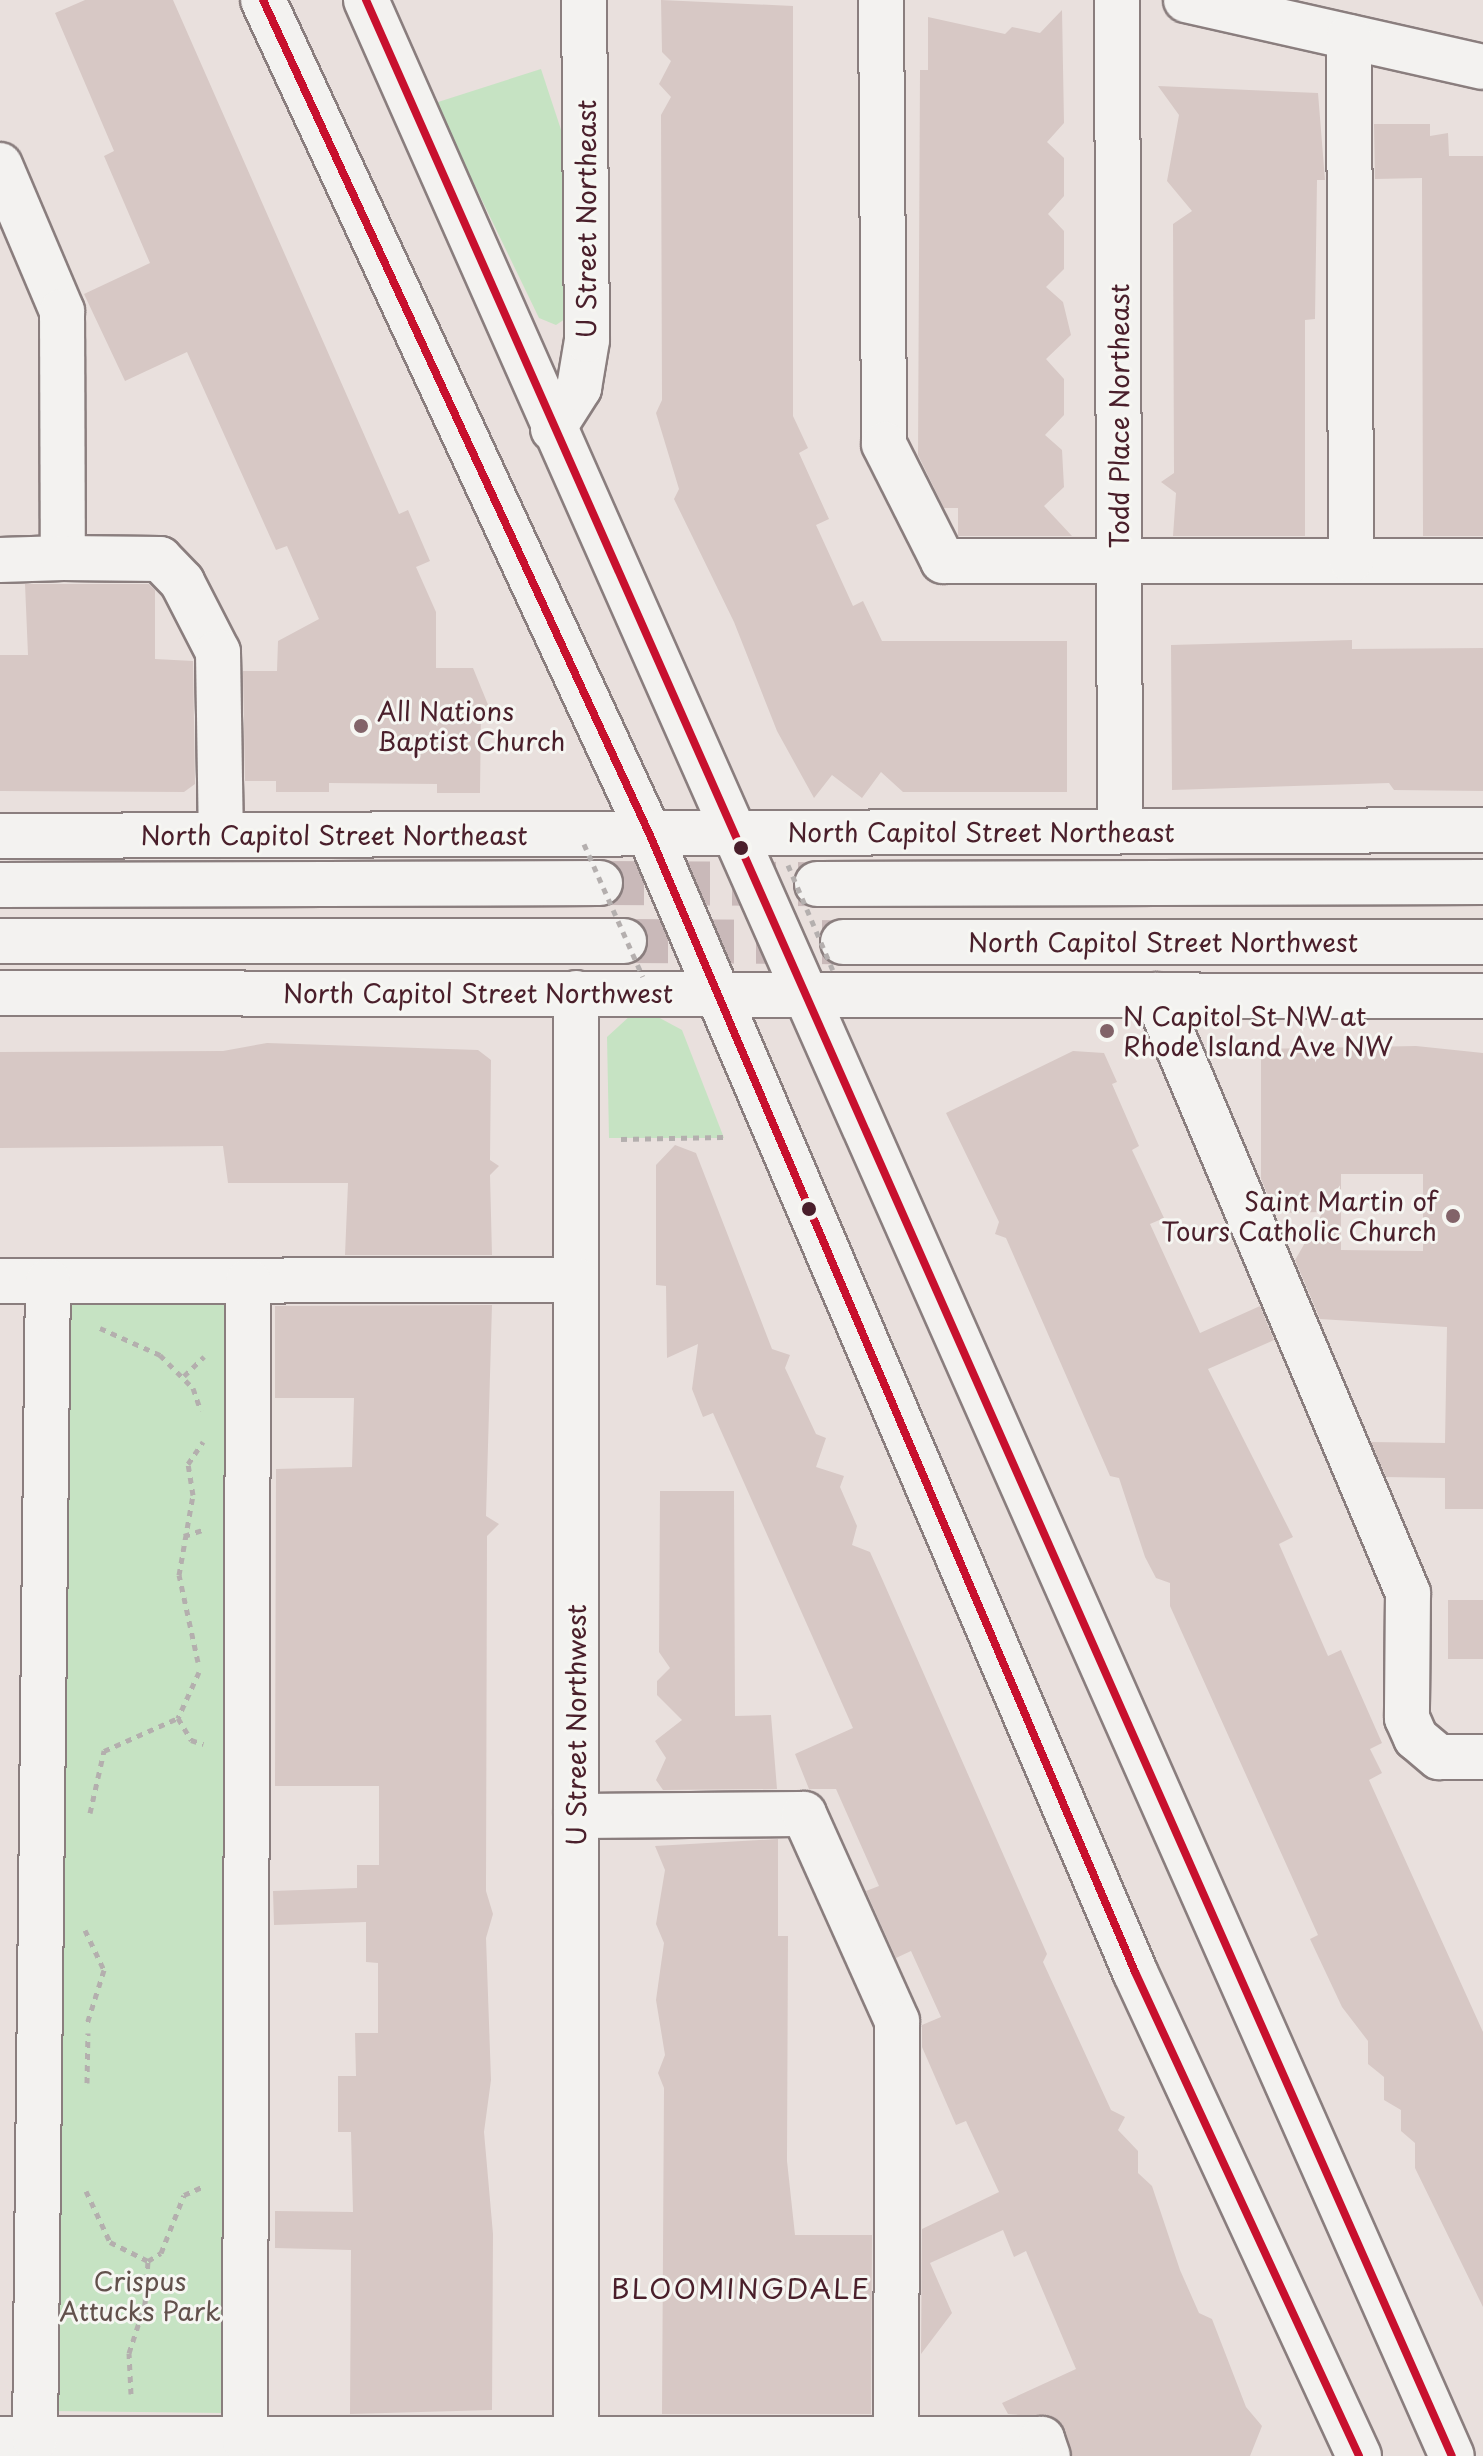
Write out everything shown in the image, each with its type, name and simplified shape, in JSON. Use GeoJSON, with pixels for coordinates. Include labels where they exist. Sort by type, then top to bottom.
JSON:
{"type":"FeatureCollection","features":[{"type":"Feature","properties":{"kind":"main road"},"geometry":{"type":"LineString","coordinates":[[263,0],[649,833],[1135,1972],[1359,2456]]}},
{"type":"Feature","properties":{"kind":"main road"},"geometry":{"type":"LineString","coordinates":[[366,0],[731,833],[829,970],[1452,2456]]}},
{"type":"Feature","properties":{"kind":"main road","name":"U Street Northeast"},"geometry":{"type":"LineString","coordinates":[[553,429],[579,388],[587,340],[584,0]]}},
{"type":"Feature","properties":{"kind":"main road"},"geometry":{"type":"LineString","coordinates":[[881,0],[884,444],[943,561],[1483,561]]}},
{"type":"Feature","properties":{"kind":"main road","name":"Todd Place Northeast"},"geometry":{"type":"LineString","coordinates":[[1117,0],[1120,831]]}},
{"type":"Feature","properties":{"kind":"main road"},"geometry":{"type":"LineString","coordinates":[[1186,0],[1483,67]]}},
{"type":"Feature","properties":{"kind":"main road"},"geometry":{"type":"LineString","coordinates":[[1349,37],[1351,560]]}},
{"type":"Feature","properties":{"kind":"main road"},"geometry":{"type":"LineString","coordinates":[[0,165],[62,311],[63,558]]}},
{"type":"Feature","properties":{"kind":"main road"},"geometry":{"type":"LineString","coordinates":[[0,560],[160,559],[182,582],[218,652],[221,835]]}},
{"type":"Feature","properties":{"kind":"main road","name":"North Capitol Street Northeast"},"geometry":{"type":"LineString","coordinates":[[0,836],[1483,830]]}},
{"type":"Feature","properties":{"kind":"main road","name":"North Capitol Street Northeast"},"geometry":{"type":"LineString","coordinates":[[0,885],[592,864]]}},
{"type":"Feature","properties":{"kind":"main road","name":"North Capitol Street Northeast"},"geometry":{"type":"LineString","coordinates":[[802,875],[1483,882]]}},
{"type":"Feature","properties":{"kind":"main road","name":"North Capitol Street Northwest"},"geometry":{"type":"LineString","coordinates":[[0,941],[634,959]]}},
{"type":"Feature","properties":{"kind":"main road","name":"North Capitol Street Northwest"},"geometry":{"type":"LineString","coordinates":[[0,993],[718,994],[829,970],[1483,942]]}},
{"type":"Feature","properties":{"kind":"main road","name":"North Capitol Street Northwest"},"geometry":{"type":"LineString","coordinates":[[829,970],[1156,995],[1483,996]]}},
{"type":"Feature","properties":{"kind":"main road","name":"U Street Northwest"},"geometry":{"type":"LineString","coordinates":[[576,993],[576,2448]]}},
{"type":"Feature","properties":{"kind":"main road"},"geometry":{"type":"LineString","coordinates":[[1156,995],[1408,1593],[1407,1718],[1416,1738],[1439,1757],[1483,1757]]}},
{"type":"Feature","properties":{"kind":"main road"},"geometry":{"type":"LineString","coordinates":[[0,1281],[576,1280]]}},
{"type":"Feature","properties":{"kind":"main road"},"geometry":{"type":"LineString","coordinates":[[48,1281],[17,2439],[245,2440],[576,2448],[1042,2439],[1048,2456]]}},
{"type":"Feature","properties":{"kind":"main road"},"geometry":{"type":"LineString","coordinates":[[245,2440],[248,1281]]}},
{"type":"Feature","properties":{"kind":"main road"},"geometry":{"type":"LineString","coordinates":[[576,1816],[804,1814],[897,2021],[896,2444]]}},
{"type":"Feature","properties":{"kind":"path"},"geometry":{"type":"LineString","coordinates":[[592,864],[634,959]]}},
{"type":"Feature","properties":{"kind":"path"},"geometry":{"type":"LineString","coordinates":[[802,875],[829,970]]}},
{"type":"Feature","properties":{"kind":"path"},"geometry":{"type":"LineString","coordinates":[[621,1139],[723,1137]]}},
{"type":"Feature","properties":{"kind":"path"},"geometry":{"type":"LineString","coordinates":[[94,1321],[113,1340],[160,1355],[184,1377],[207,1437],[188,1464],[193,1495],[179,1575],[199,1671],[178,1718],[104,1751],[97,1771]]}},
{"type":"Feature","properties":{"kind":"path"},"geometry":{"type":"LineString","coordinates":[[178,1718],[191,1740],[247,1746]]}},
{"type":"Feature","properties":{"kind":"path"},"geometry":{"type":"LineString","coordinates":[[132,2439],[129,2353],[145,2304],[148,2261],[161,2253],[184,2195],[246,2172]]}},
{"type":"Feature","properties":{"kind":"green space"},"geometry":{"type":"Polygon","coordinates":[[[541,69],[570,157],[568,317],[556,325],[539,318],[435,103],[541,69]]]}},
{"type":"Feature","properties":{"kind":"green space"},"geometry":{"type":"Polygon","coordinates":[[[631,1015],[656,1016],[682,1030],[724,1138],[609,1138],[607,1037],[631,1015]]]}},
{"type":"Feature","properties":{"kind":"green space","name":"Crispus Attucks Park"},"geometry":{"type":"Polygon","coordinates":[[[62,1298],[233,1301],[225,2413],[53,2411],[62,1298]]]}},
{"type":"Feature","properties":{"kind":"building"},"geometry":{"type":"Polygon","coordinates":[[[85,0],[173,0],[399,514],[408,510],[430,561],[416,567],[436,612],[436,668],[473,668],[491,712],[481,712],[480,793],[437,793],[437,784],[329,783],[329,792],[276,792],[276,781],[245,781],[243,671],[277,671],[278,641],[319,619],[287,546],[276,550],[187,352],[125,381],[84,294],[150,263],[104,156],[114,151],[55,13],[85,0]]]}},
{"type":"Feature","properties":{"kind":"building"},"geometry":{"type":"Polygon","coordinates":[[[661,0],[793,6],[793,416],[808,448],[799,453],[829,519],[816,525],[853,606],[863,601],[882,641],[1067,641],[1067,792],[903,792],[881,772],[862,798],[832,775],[814,798],[777,731],[734,622],[674,499],[679,489],[656,413],[662,400],[661,115],[671,97],[659,84],[671,61],[662,52],[661,0]]]}},
{"type":"Feature","properties":{"kind":"building"},"geometry":{"type":"Polygon","coordinates":[[[1062,10],[1064,123],[1047,142],[1064,158],[1064,196],[1048,214],[1064,231],[1064,269],[1046,287],[1063,302],[1071,335],[1046,359],[1064,379],[1064,415],[1045,435],[1062,450],[1064,487],[1044,506],[1072,536],[958,536],[958,508],[944,508],[918,455],[920,70],[928,70],[928,17],[1005,34],[1012,27],[1040,33],[1062,10]]]}},
{"type":"Feature","properties":{"kind":"building"},"geometry":{"type":"Polygon","coordinates":[[[1158,86],[1318,93],[1325,180],[1317,180],[1315,319],[1305,320],[1305,536],[1173,536],[1176,493],[1161,482],[1174,473],[1173,224],[1192,211],[1167,181],[1179,115],[1158,86]]]}},
{"type":"Feature","properties":{"kind":"building"},"geometry":{"type":"Polygon","coordinates":[[[1374,124],[1430,124],[1430,136],[1448,133],[1449,156],[1483,156],[1483,536],[1423,536],[1422,178],[1375,179],[1374,124]]]}},
{"type":"Feature","properties":{"kind":"building"},"geometry":{"type":"Polygon","coordinates":[[[25,584],[149,584],[155,590],[155,659],[193,661],[195,784],[184,792],[0,791],[0,655],[28,655],[25,584]]]}},
{"type":"Feature","properties":{"kind":"building"},"geometry":{"type":"Polygon","coordinates":[[[1352,640],[1352,649],[1483,648],[1483,791],[1394,790],[1389,783],[1172,790],[1171,645],[1352,640]]]}},
{"type":"Feature","properties":{"kind":"building"},"geometry":{"type":"Polygon","coordinates":[[[267,1043],[478,1050],[491,1060],[490,1160],[499,1166],[490,1175],[492,1255],[345,1255],[348,1183],[228,1183],[223,1146],[0,1148],[0,1052],[223,1051],[267,1043]]]}},
{"type":"Feature","properties":{"kind":"building"},"geometry":{"type":"Polygon","coordinates":[[[1416,1046],[1483,1053],[1483,1509],[1445,1509],[1445,1478],[1386,1477],[1371,1442],[1445,1443],[1447,1327],[1320,1319],[1295,1260],[1323,1212],[1275,1213],[1261,1179],[1261,1049],[1416,1046]],[[1341,1174],[1341,1250],[1423,1251],[1423,1174],[1341,1174]]]}},
{"type":"Feature","properties":{"kind":"building"},"geometry":{"type":"Polygon","coordinates":[[[1073,1051],[1104,1053],[1117,1082],[1112,1084],[1139,1146],[1132,1150],[1164,1218],[1150,1224],[1200,1333],[1260,1306],[1274,1340],[1208,1369],[1293,1537],[1279,1544],[1328,1656],[1341,1650],[1382,1743],[1370,1749],[1382,1773],[1369,1780],[1483,2032],[1483,2307],[1415,2168],[1415,2143],[1401,2131],[1401,2110],[1384,2100],[1384,2077],[1368,2064],[1368,2041],[1342,2007],[1310,1939],[1318,1935],[1170,1606],[1170,1583],[1156,1578],[1145,1557],[1119,1478],[1110,1476],[1006,1238],[995,1234],[999,1222],[946,1113],[1073,1051]]]}},
{"type":"Feature","properties":{"kind":"building"},"geometry":{"type":"Polygon","coordinates":[[[675,1145],[696,1153],[772,1349],[790,1355],[785,1368],[816,1434],[826,1438],[816,1467],[844,1476],[840,1487],[857,1526],[852,1545],[870,1552],[1047,1954],[1043,1962],[1111,2110],[1125,2117],[1118,2130],[1138,2151],[1138,2173],[1152,2186],[1180,2270],[1199,2313],[1212,2319],[1246,2407],[1262,2426],[1250,2456],[1072,2456],[1056,2418],[1008,2414],[1002,2403],[1076,2369],[1026,2251],[1014,2257],[1003,2230],[930,2263],[952,2313],[921,2354],[922,2229],[999,2192],[966,2121],[956,2125],[922,2047],[922,2025],[941,2017],[911,1951],[896,1958],[866,1891],[879,1886],[836,1789],[809,1789],[795,1754],[853,1728],[713,1413],[703,1417],[692,1389],[698,1344],[667,1358],[666,1286],[656,1285],[656,1165],[675,1145]]]}},
{"type":"Feature","properties":{"kind":"building"},"geometry":{"type":"Polygon","coordinates":[[[492,1305],[486,1516],[499,1524],[487,1536],[486,1891],[493,1914],[486,1938],[491,2080],[484,2132],[493,2234],[492,2410],[350,2414],[351,2250],[275,2248],[275,2211],[353,2212],[351,2132],[338,2132],[338,2076],[356,2076],[355,2033],[378,2033],[378,1963],[366,1962],[366,1922],[274,1925],[273,1891],[357,1888],[357,1865],[379,1865],[379,1786],[275,1786],[276,1469],[352,1467],[354,1398],[275,1398],[275,1306],[492,1305]]]}},
{"type":"Feature","properties":{"kind":"building"},"geometry":{"type":"Polygon","coordinates":[[[660,1491],[734,1491],[735,1716],[771,1715],[777,1789],[663,1790],[656,1780],[666,1758],[655,1741],[682,1720],[657,1695],[657,1681],[670,1668],[659,1652],[660,1491]]]}},
{"type":"Feature","properties":{"kind":"building"},"geometry":{"type":"Polygon","coordinates":[[[1448,1600],[1483,1600],[1483,1659],[1448,1659],[1448,1600]]]}},
{"type":"Feature","properties":{"kind":"building"},"geometry":{"type":"Polygon","coordinates":[[[778,1839],[778,1936],[788,1936],[787,2161],[795,2235],[872,2235],[871,2414],[662,2414],[664,2088],[658,2073],[665,2055],[656,2000],[664,1943],[656,1924],[665,1870],[655,1846],[778,1839]]]}},
{"type":"Feature","properties":{"kind":"tunnel"},"geometry":{"type":"LineString","coordinates":[[600,883],[817,884]]}},
{"type":"Feature","properties":{"kind":"tunnel"},"geometry":{"type":"LineString","coordinates":[[624,941],[843,942]]}},
{"type":"Feature","properties":{"kind":"transit line"},"geometry":{"type":"LineString","coordinates":[[263,0],[649,833],[1135,1972],[1359,2456]]}},
{"type":"Feature","properties":{"kind":"transit line"},"geometry":{"type":"LineString","coordinates":[[366,0],[1452,2456]]}},
{"type":"Feature","properties":{"kind":"place","name":"All Nations Baptist Church"},"geometry":{"type":"Point","coordinates":[361,726]}},
{"type":"Feature","properties":{"kind":"place","name":"N Capitol St NW at Rhode Island Ave NW"},"geometry":{"type":"Point","coordinates":[1107,1031]}},
{"type":"Feature","properties":{"kind":"place","name":"Saint Martin of Tours Catholic Church"},"geometry":{"type":"Point","coordinates":[1453,1216]}},
{"type":"Feature","properties":{"kind":"district","name":"BLOOMINGDALE"},"geometry":{"type":"Point","coordinates":[741,2288]}}]}
